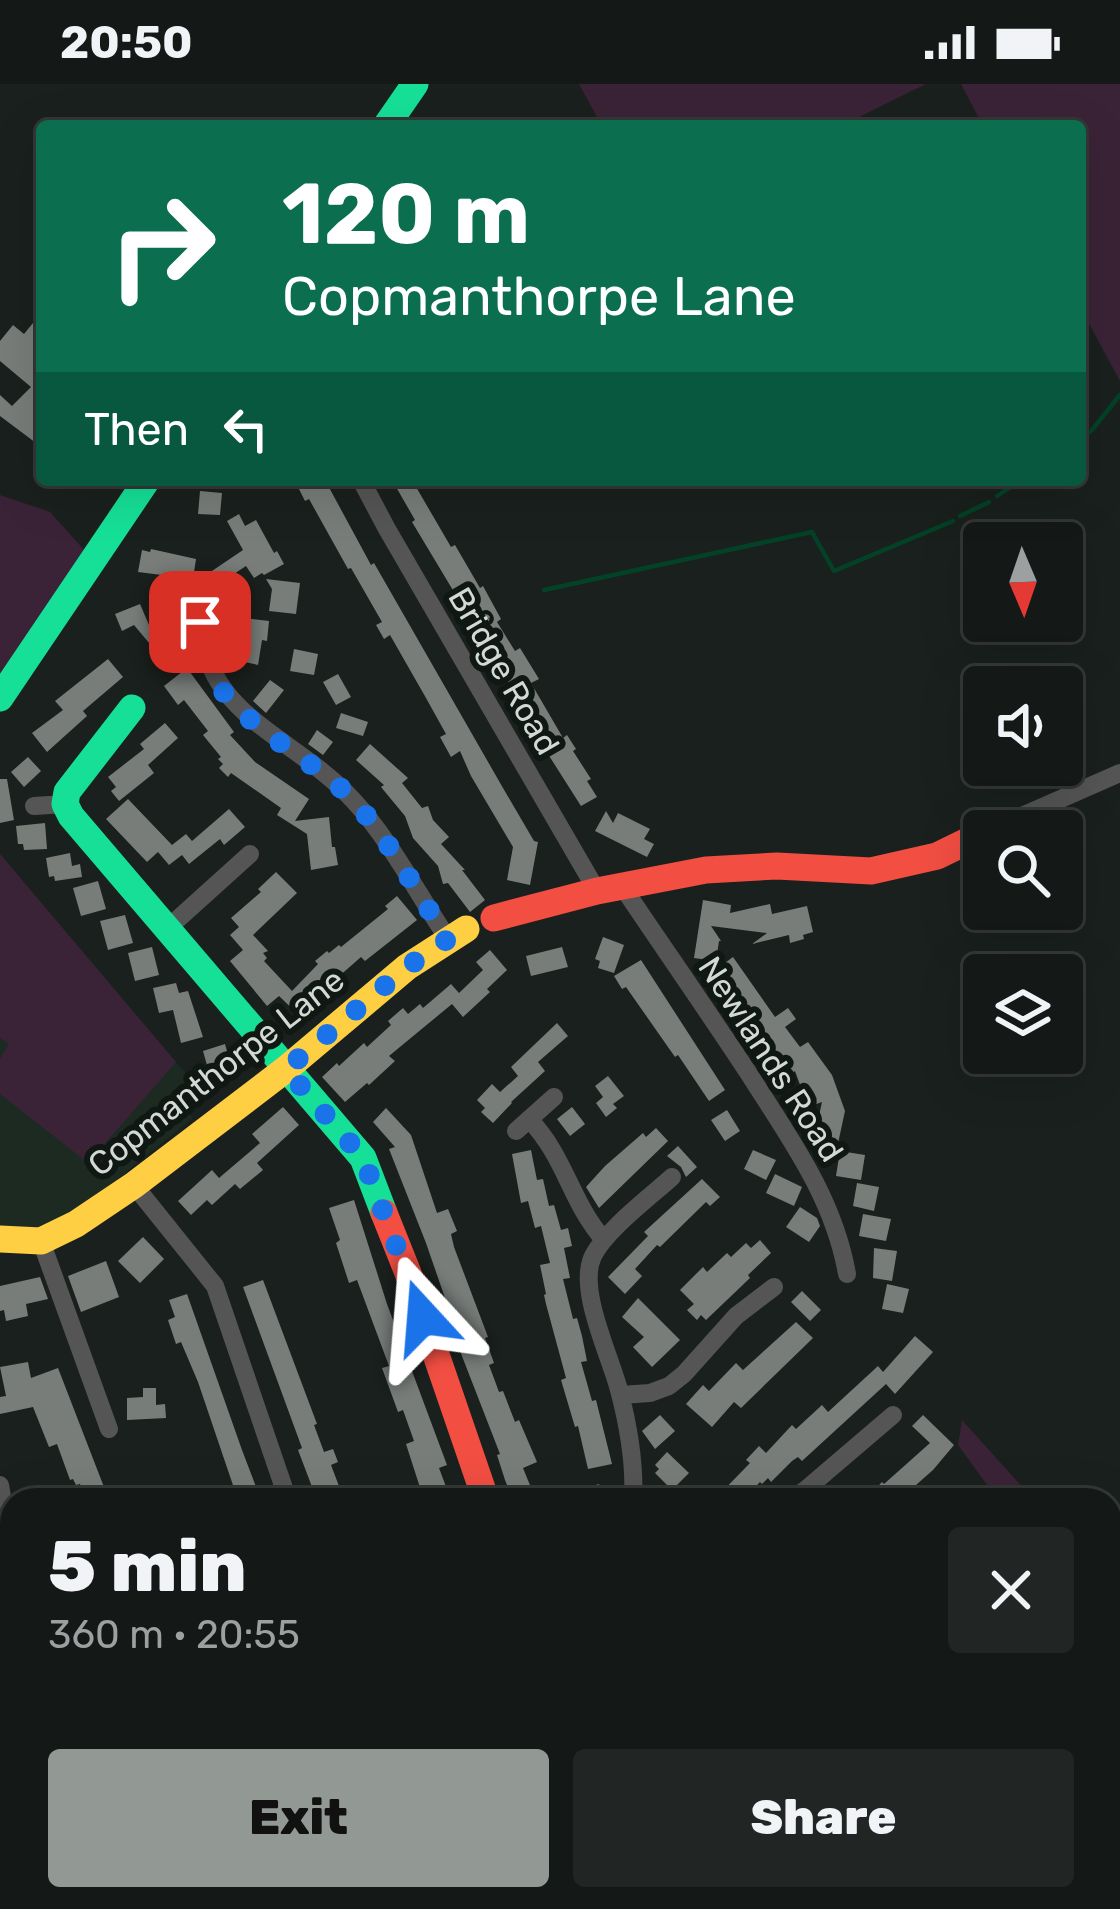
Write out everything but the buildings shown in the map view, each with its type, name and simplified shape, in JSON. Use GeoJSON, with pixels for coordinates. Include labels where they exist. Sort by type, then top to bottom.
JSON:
{"type":"FeatureCollection","features":[{"type":"Feature","properties":{"kind":"street"},"geometry":{"type":"LineString","coordinates":[[390,120],[415,84]]}},
{"type":"Feature","properties":{"kind":"street"},"geometry":{"type":"LineString","coordinates":[[0,698],[143,486]]}},
{"type":"Feature","properties":{"kind":"street","name":"Bridge Road"},"geometry":{"type":"LineString","coordinates":[[365,486],[609,889]]}},
{"type":"Feature","properties":{"kind":"street"},"geometry":{"type":"LineString","coordinates":[[166,598],[231,607]]}},
{"type":"Feature","properties":{"kind":"street"},"geometry":{"type":"LineString","coordinates":[[201,604],[203,645],[221,688],[258,724],[350,797],[457,934]]}},
{"type":"Feature","properties":{"kind":"street"},"geometry":{"type":"LineString","coordinates":[[132,708],[67,792],[65,804],[363,1158],[482,1488]]}},
{"type":"Feature","properties":{"kind":"street"},"geometry":{"type":"LineString","coordinates":[[1035,810],[1120,772]]}},
{"type":"Feature","properties":{"kind":"street"},"geometry":{"type":"LineString","coordinates":[[34,806],[65,804]]}},
{"type":"Feature","properties":{"kind":"street"},"geometry":{"type":"LineString","coordinates":[[494,918],[685,874],[777,866],[871,872],[937,856],[963,843]]}},
{"type":"Feature","properties":{"kind":"street"},"geometry":{"type":"LineString","coordinates":[[168,928],[250,854]]}},
{"type":"Feature","properties":{"kind":"street","name":"Newlands Road"},"geometry":{"type":"LineString","coordinates":[[609,889],[796,1144],[832,1220],[847,1274]]}},
{"type":"Feature","properties":{"kind":"street","name":"Copmanthorpe Lane"},"geometry":{"type":"LineString","coordinates":[[0,1240],[41,1240],[76,1224],[134,1185],[286,1069],[407,967],[457,934]]}},
{"type":"Feature","properties":{"kind":"street"},"geometry":{"type":"LineString","coordinates":[[554,1097],[523,1125],[548,1138],[588,1222],[604,1240]]}},
{"type":"Feature","properties":{"kind":"street"},"geometry":{"type":"LineString","coordinates":[[634,1488],[621,1395],[588,1274],[604,1240],[672,1177]]}},
{"type":"Feature","properties":{"kind":"street"},"geometry":{"type":"LineString","coordinates":[[134,1185],[215,1286],[284,1488]]}},
{"type":"Feature","properties":{"kind":"street"},"geometry":{"type":"LineString","coordinates":[[41,1240],[110,1429]]}},
{"type":"Feature","properties":{"kind":"street"},"geometry":{"type":"LineString","coordinates":[[621,1395],[669,1386],[736,1316],[774,1287]]}},
{"type":"Feature","properties":{"kind":"street"},"geometry":{"type":"LineString","coordinates":[[813,1488],[844,1472],[893,1415]]}},
{"type":"Feature","properties":{"kind":"shaded area"},"geometry":{"type":"Polygon","coordinates":[[[579,84],[926,84],[853,120],[599,120],[579,84]]]}},
{"type":"Feature","properties":{"kind":"shaded area"},"geometry":{"type":"Polygon","coordinates":[[[961,84],[1120,84],[1120,381],[1086,318],[1086,120],[980,120],[961,84]]]}},
{"type":"Feature","properties":{"kind":"shaded area"},"geometry":{"type":"Polygon","coordinates":[[[0,495],[50,512],[86,552],[0,682],[0,495]]]}},
{"type":"Feature","properties":{"kind":"shaded area"},"geometry":{"type":"Polygon","coordinates":[[[0,854],[196,1086],[179,1100],[193,1118],[83,1207],[37,1227],[0,1227],[0,854]]]}},
{"type":"Feature","properties":{"kind":"shaded area"},"geometry":{"type":"Polygon","coordinates":[[[0,854],[176,1062],[88,1163],[0,1094],[0,1059],[9,1044],[0,1038],[0,854]]]}},
{"type":"Feature","properties":{"kind":"shaded area"},"geometry":{"type":"Polygon","coordinates":[[[962,1420],[1023,1488],[989,1488],[958,1445],[962,1420]]]}},
{"type":"Feature","properties":{"kind":"waterway"},"geometry":{"type":"LineString","coordinates":[[1086,434],[1120,395]]}},
{"type":"Feature","properties":{"kind":"waterway"},"geometry":{"type":"LineString","coordinates":[[997,496],[1012,486]]}},
{"type":"Feature","properties":{"kind":"waterway"},"geometry":{"type":"LineString","coordinates":[[960,516],[989,502]]}},
{"type":"Feature","properties":{"kind":"waterway"},"geometry":{"type":"LineString","coordinates":[[544,590],[812,532],[834,571],[953,521]]}},
{"type":"Feature","properties":{"kind":"traffic: fast"},"geometry":{"type":"LineString","coordinates":[[390,120],[415,84]]}},
{"type":"Feature","properties":{"kind":"traffic: fast"},"geometry":{"type":"LineString","coordinates":[[0,698],[143,486]]}},
{"type":"Feature","properties":{"kind":"traffic: fast"},"geometry":{"type":"LineString","coordinates":[[132,708],[67,792],[65,804],[363,1158],[384,1213]]}},
{"type":"Feature","properties":{"kind":"traffic: slow"},"geometry":{"type":"LineString","coordinates":[[0,1239],[41,1241],[76,1224],[286,1069],[407,967],[466,929]]}},
{"type":"Feature","properties":{"kind":"traffic: jam"},"geometry":{"type":"LineString","coordinates":[[494,918],[706,870],[777,866],[871,871],[937,856],[963,843]]}},
{"type":"Feature","properties":{"kind":"traffic: jam"},"geometry":{"type":"LineString","coordinates":[[384,1213],[482,1488]]}},
{"type":"Feature","properties":{"kind":"route"},"geometry":{"type":"LineString","coordinates":[[200,622],[209,668],[221,688],[258,724],[350,797],[448,939],[407,967],[286,1069],[363,1158],[423,1317]]}}]}
